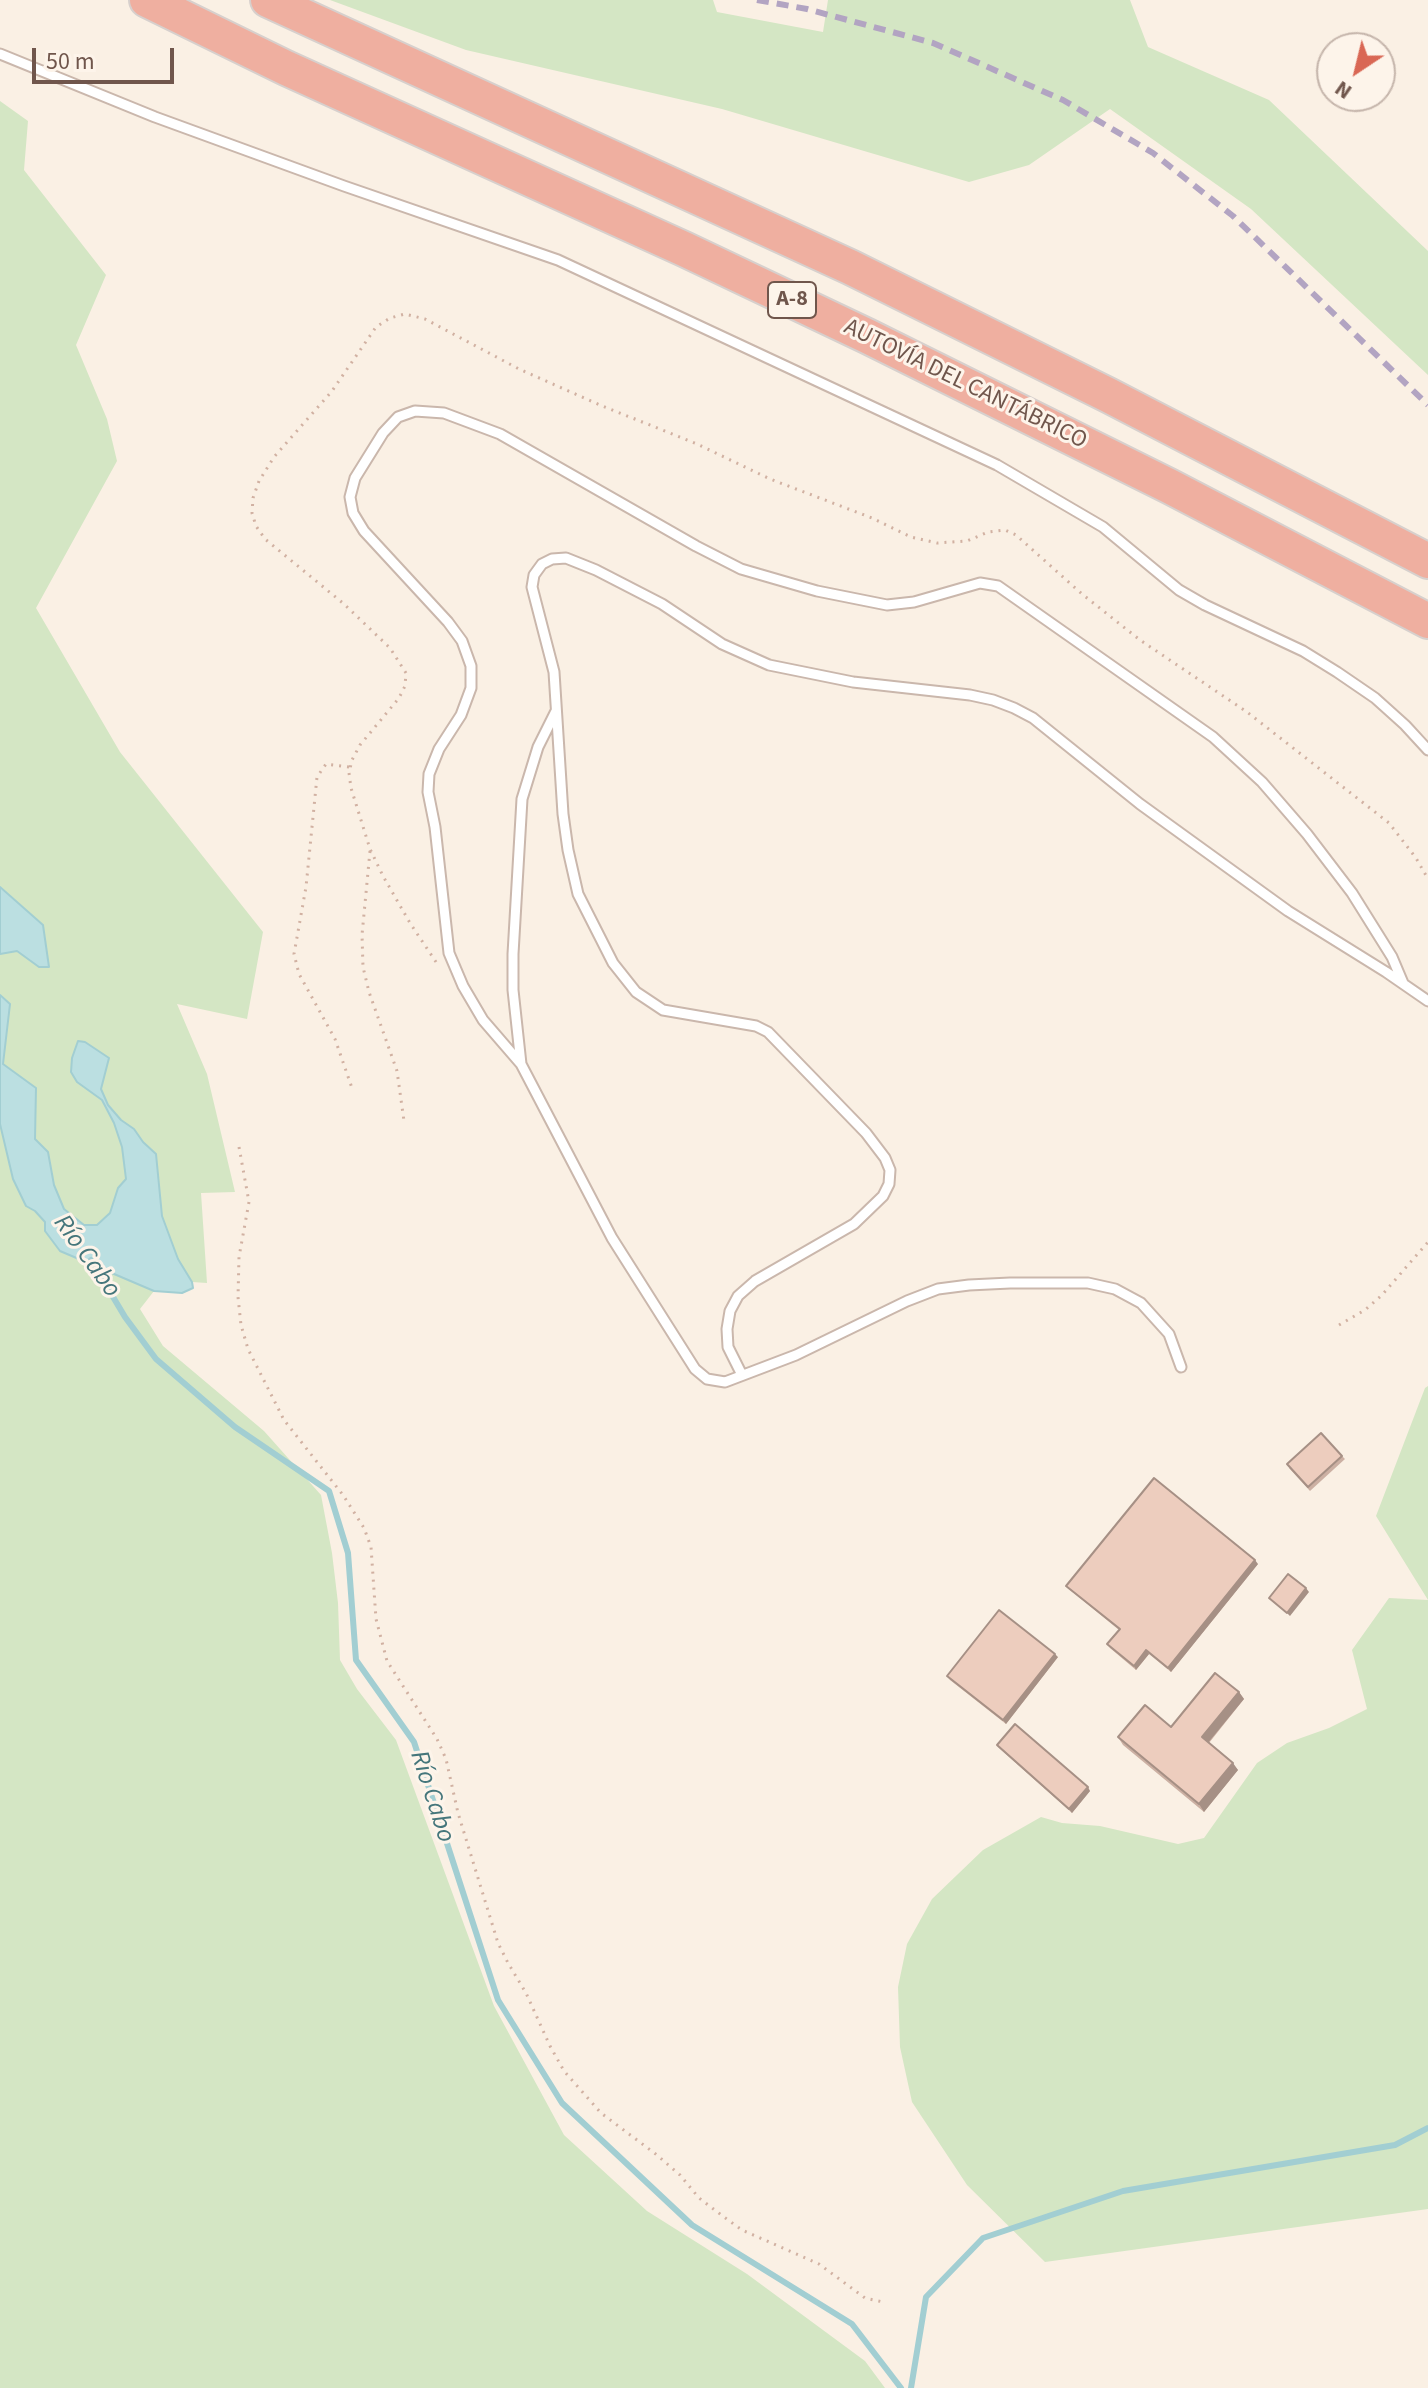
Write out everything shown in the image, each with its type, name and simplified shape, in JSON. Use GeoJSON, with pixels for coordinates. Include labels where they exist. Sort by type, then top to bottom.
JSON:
{"type":"FeatureCollection","features":[{"type":"Feature","properties":{"kind":"highway","name":"AUTOVÍA DEL CANTÁBRICO"},"geometry":{"type":"LineString","coordinates":[[147,0],[301,75],[852,329],[1181,492],[1428,621]]}},
{"type":"Feature","properties":{"kind":"highway","name":"A-8"},"geometry":{"type":"LineString","coordinates":[[268,0],[850,267],[1123,402],[1428,561]]}},
{"type":"Feature","properties":{"kind":"lane"},"geometry":{"type":"LineString","coordinates":[[0,54],[169,123],[558,260],[997,465],[1103,527],[1179,590],[1303,651],[1337,672],[1375,698],[1428,750]]}},
{"type":"Feature","properties":{"kind":"lane"},"geometry":{"type":"LineString","coordinates":[[1181,1367],[1169,1334],[1141,1303],[1115,1289],[1088,1283],[1010,1283],[938,1289],[796,1355],[725,1382],[707,1379],[695,1369],[612,1238],[521,1064],[483,1020],[463,986],[449,953],[435,827],[428,792],[429,774],[439,749],[461,715],[471,688],[471,666],[462,641],[448,622],[364,531],[353,513],[350,497],[355,478],[383,433],[398,417],[415,411],[444,413],[500,434],[741,569],[817,591],[887,605],[914,602],[980,583],[998,586],[1213,737],[1262,782],[1352,893],[1392,957],[1403,983]]}},
{"type":"Feature","properties":{"kind":"lane"},"geometry":{"type":"LineString","coordinates":[[742,1375],[728,1347],[727,1329],[730,1311],[738,1296],[755,1281],[854,1224],[883,1196],[889,1184],[890,1170],[866,1133],[768,1032],[756,1026],[663,1010],[636,992],[613,963],[578,894],[568,850],[554,672],[532,587],[534,575],[542,564],[552,559],[566,558],[633,587],[722,644],[769,665],[853,682],[970,695],[993,700],[1033,718],[1140,804],[1238,876],[1428,1001]]}},
{"type":"Feature","properties":{"kind":"lane"},"geometry":{"type":"LineString","coordinates":[[521,1064],[513,990],[513,954],[522,799],[538,747],[557,708]]}},
{"type":"Feature","properties":{"kind":"path"},"geometry":{"type":"LineString","coordinates":[[463,986],[440,967],[426,950],[383,876],[370,849],[351,788],[350,767],[360,745],[399,698],[405,686],[406,673],[390,648],[344,604],[265,539],[252,513],[259,481],[274,457],[332,391],[376,327],[390,318],[405,314],[425,319],[519,369],[600,405],[911,537],[937,543],[967,541],[988,532],[1005,530],[1016,535],[1140,640],[1247,712],[1389,823],[1428,879]]}},
{"type":"Feature","properties":{"kind":"path"},"geometry":{"type":"LineString","coordinates":[[350,767],[326,764],[317,777],[306,887],[294,954],[299,974],[335,1039],[353,1091]]}},
{"type":"Feature","properties":{"kind":"path"},"geometry":{"type":"LineString","coordinates":[[370,849],[362,935],[363,967],[397,1071],[404,1121]]}},
{"type":"Feature","properties":{"kind":"path"},"geometry":{"type":"LineString","coordinates":[[239,1147],[249,1202],[239,1257],[238,1297],[248,1349],[284,1420],[343,1495],[364,1528],[371,1547],[376,1619],[387,1661],[437,1739],[446,1759],[466,1842],[498,1943],[526,1993],[550,2046],[564,2071],[601,2113],[657,2155],[680,2175],[699,2198],[742,2230],[819,2264],[865,2298],[883,2302]]}},
{"type":"Feature","properties":{"kind":"path"},"geometry":{"type":"LineString","coordinates":[[1339,1325],[1365,1310],[1382,1295],[1428,1242]]}},
{"type":"Feature","properties":{"kind":"green space"},"geometry":{"type":"Polygon","coordinates":[[[330,0],[713,0],[717,12],[823,32],[828,0],[1130,0],[1148,47],[1269,100],[1428,251],[1428,375],[1251,209],[1110,109],[1029,165],[969,182],[722,109],[466,50],[330,0]]]}},
{"type":"Feature","properties":{"kind":"green space"},"geometry":{"type":"Polygon","coordinates":[[[0,101],[28,121],[24,170],[106,275],[76,345],[107,419],[117,461],[36,608],[120,752],[263,932],[247,1019],[177,1004],[207,1074],[235,1192],[201,1193],[207,1283],[192,1282],[178,1259],[162,1216],[156,1154],[108,1105],[100,1089],[109,1058],[77,1082],[102,1100],[115,1123],[122,1147],[126,1179],[118,1188],[110,1213],[97,1225],[84,1225],[64,1209],[54,1185],[48,1152],[35,1139],[35,1088],[3,1064],[10,1004],[0,995],[0,954],[17,951],[39,967],[43,925],[0,887],[0,101]]]}},
{"type":"Feature","properties":{"kind":"green space"},"geometry":{"type":"Polygon","coordinates":[[[0,1124],[26,1206],[45,1222],[60,1251],[154,1291],[140,1309],[163,1346],[264,1431],[321,1495],[338,1603],[340,1660],[357,1689],[396,1740],[494,2006],[564,2135],[647,2211],[747,2274],[865,2361],[885,2388],[0,2388],[0,1124]]]}},
{"type":"Feature","properties":{"kind":"green space"},"geometry":{"type":"Polygon","coordinates":[[[1428,1386],[1428,1600],[1376,1516],[1428,1386]]]}},
{"type":"Feature","properties":{"kind":"green space"},"geometry":{"type":"Polygon","coordinates":[[[1389,1598],[1428,1600],[1428,2209],[1045,2262],[967,2185],[912,2102],[900,2047],[898,1987],[907,1944],[932,1899],[983,1850],[1041,1817],[1062,1823],[1100,1826],[1178,1844],[1204,1838],[1257,1763],[1287,1743],[1329,1728],[1367,1709],[1352,1650],[1389,1598]]]}},
{"type":"Feature","properties":{"kind":"water"},"geometry":{"type":"Polygon","coordinates":[[[0,887],[43,925],[49,967],[39,967],[17,951],[0,954],[0,887]]]}},
{"type":"Feature","properties":{"kind":"water"},"geometry":{"type":"Polygon","coordinates":[[[0,995],[10,1004],[3,1064],[36,1088],[35,1139],[48,1152],[54,1185],[64,1209],[84,1225],[97,1225],[110,1213],[118,1188],[126,1179],[122,1147],[114,1123],[102,1100],[77,1082],[71,1072],[78,1041],[85,1042],[109,1058],[101,1089],[108,1105],[156,1154],[162,1216],[193,1288],[182,1293],[154,1291],[60,1251],[45,1231],[45,1222],[26,1206],[13,1179],[0,1124],[0,995]]]}},
{"type":"Feature","properties":{"kind":"building"},"geometry":{"type":"Polygon","coordinates":[[[1321,1433],[1342,1456],[1308,1487],[1287,1464],[1321,1433]]]}},
{"type":"Feature","properties":{"kind":"building"},"geometry":{"type":"Polygon","coordinates":[[[1154,1478],[1255,1560],[1168,1668],[1146,1650],[1134,1666],[1107,1644],[1120,1629],[1066,1586],[1154,1478]]]}},
{"type":"Feature","properties":{"kind":"building"},"geometry":{"type":"Polygon","coordinates":[[[1288,1574],[1306,1588],[1287,1613],[1269,1598],[1288,1574]]]}},
{"type":"Feature","properties":{"kind":"building"},"geometry":{"type":"Polygon","coordinates":[[[999,1610],[1055,1654],[1003,1720],[947,1676],[999,1610]]]}},
{"type":"Feature","properties":{"kind":"building"},"geometry":{"type":"Polygon","coordinates":[[[1215,1673],[1239,1692],[1202,1737],[1233,1763],[1199,1804],[1118,1737],[1145,1705],[1171,1727],[1215,1673]]]}},
{"type":"Feature","properties":{"kind":"building"},"geometry":{"type":"Polygon","coordinates":[[[1015,1724],[1088,1787],[1069,1809],[997,1745],[1015,1724]]]}},
{"type":"Feature","properties":{"kind":"waterway","name":"Río Cabo"},"geometry":{"type":"LineString","coordinates":[[91,1260],[125,1317],[156,1359],[235,1427],[329,1491],[348,1553],[356,1660],[414,1742],[498,2000],[562,2103],[692,2225],[852,2324],[901,2388]]}},
{"type":"Feature","properties":{"kind":"waterway"},"geometry":{"type":"LineString","coordinates":[[911,2388],[926,2297],[983,2238],[1123,2191],[1395,2145],[1428,2128]]}},
{"type":"Feature","properties":{"kind":"railway"},"geometry":{"type":"LineString","coordinates":[[757,0],[807,9],[933,43],[1063,100],[1153,153],[1233,216],[1428,405]]}}]}
